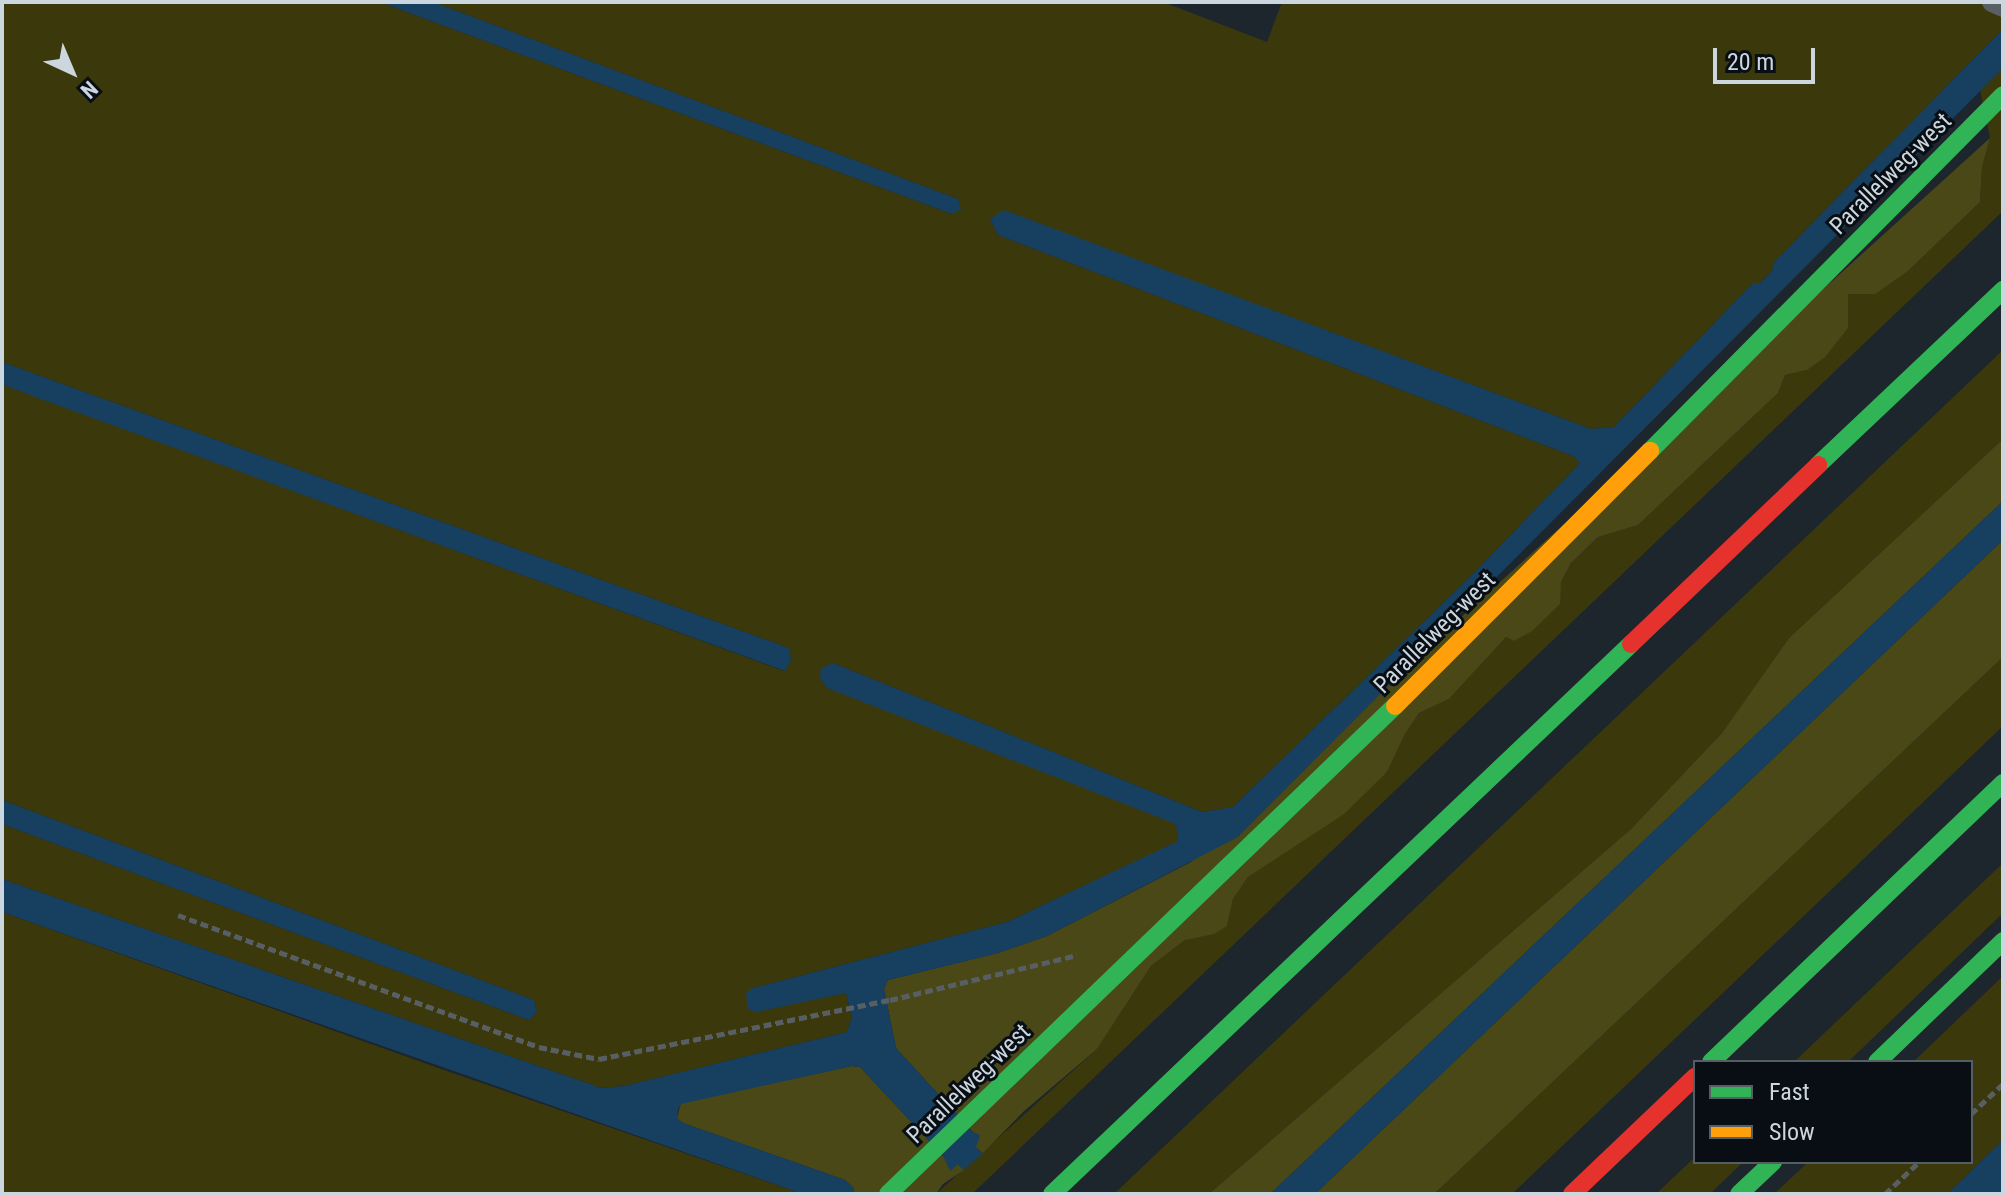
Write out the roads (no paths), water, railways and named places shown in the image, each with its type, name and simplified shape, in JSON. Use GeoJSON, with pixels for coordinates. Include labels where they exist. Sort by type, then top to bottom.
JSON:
{"type":"FeatureCollection","features":[{"type":"Feature","properties":{"kind":"main road","name":"Parallelweg-west"},"geometry":{"type":"LineString","coordinates":[[888,1194],[1468,635],[2003,95]]}},
{"type":"Feature","properties":{"kind":"main road"},"geometry":{"type":"LineString","coordinates":[[1052,1194],[2003,290]]}},
{"type":"Feature","properties":{"kind":"main road"},"geometry":{"type":"LineString","coordinates":[[1713,1060],[2003,783]]}},
{"type":"Feature","properties":{"kind":"main road"},"geometry":{"type":"LineString","coordinates":[[1879,1060],[2003,941]]}},
{"type":"Feature","properties":{"kind":"main road"},"geometry":{"type":"LineString","coordinates":[[1572,1194],[1693,1079]]}},
{"type":"Feature","properties":{"kind":"main road"},"geometry":{"type":"LineString","coordinates":[[1739,1194],[1771,1164]]}},
{"type":"Feature","properties":{"kind":"lane"},"geometry":{"type":"LineString","coordinates":[[1992,2],[2003,7]]}},
{"type":"Feature","properties":{"kind":"water"},"geometry":{"type":"Polygon","coordinates":[[[380,2],[433,2],[958,199],[961,209],[952,214],[380,2]]]}},
{"type":"Feature","properties":{"kind":"water"},"geometry":{"type":"Polygon","coordinates":[[[2003,29],[2003,68],[1238,837],[1047,936],[998,953],[888,980],[884,989],[896,1048],[973,1132],[980,1135],[976,1147],[983,1153],[964,1170],[958,1164],[950,1171],[944,1157],[860,1067],[852,1066],[681,1104],[678,1110],[677,1118],[683,1123],[845,1180],[854,1188],[853,1194],[803,1194],[2,912],[2,879],[601,1088],[624,1086],[847,1032],[852,1017],[846,993],[756,1012],[748,1009],[746,993],[753,988],[1007,922],[1178,841],[1176,824],[827,688],[820,678],[821,668],[833,663],[1202,812],[1233,807],[1474,573],[1580,463],[1573,456],[998,235],[990,219],[1004,210],[1591,429],[1614,427],[1753,283],[1760,283],[1772,271],[1774,262],[2003,29]]]}},
{"type":"Feature","properties":{"kind":"water"},"geometry":{"type":"Polygon","coordinates":[[[2,362],[789,648],[791,660],[785,671],[30,395],[2,384],[2,362]]]}},
{"type":"Feature","properties":{"kind":"water"},"geometry":{"type":"Polygon","coordinates":[[[2003,501],[2003,540],[1315,1194],[1270,1194],[2003,501]]]}},
{"type":"Feature","properties":{"kind":"water"},"geometry":{"type":"Polygon","coordinates":[[[2,800],[534,1000],[537,1012],[529,1020],[2,824],[2,800]]]}},
{"type":"Feature","properties":{"kind":"water"},"geometry":{"type":"Polygon","coordinates":[[[2003,1140],[2003,1194],[1947,1194],[1965,1177],[2003,1140]]]}}]}
